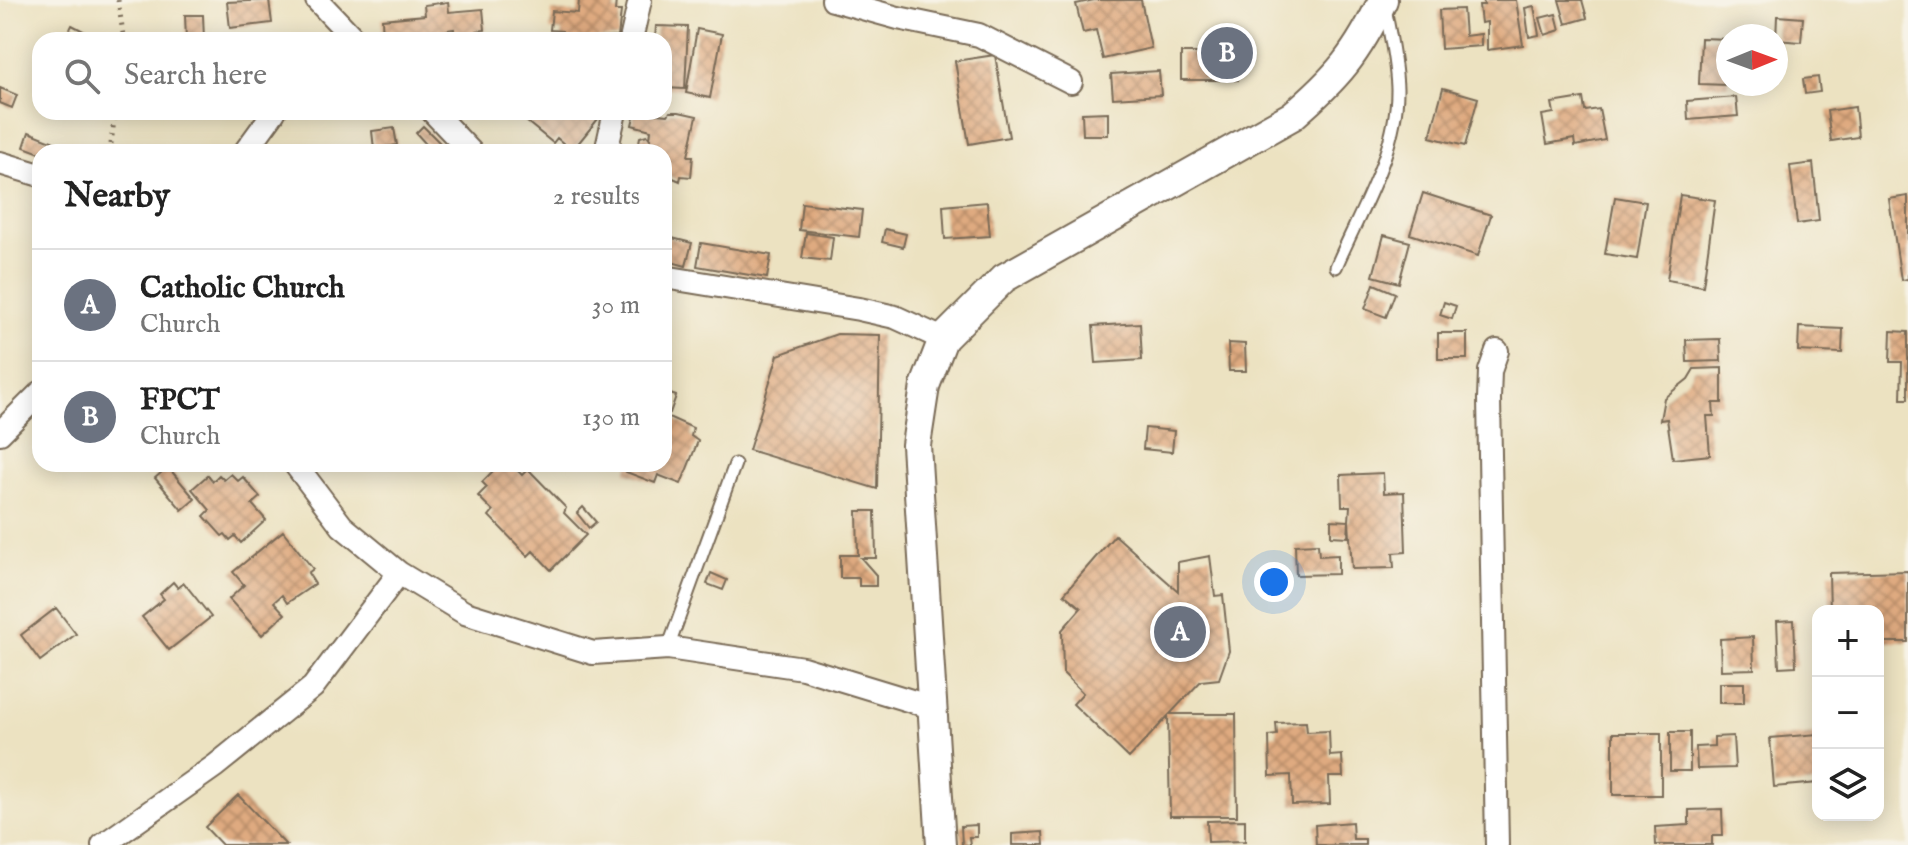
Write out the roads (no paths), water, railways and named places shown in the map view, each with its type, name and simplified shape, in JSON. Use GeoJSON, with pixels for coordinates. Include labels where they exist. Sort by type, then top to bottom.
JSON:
{"type":"FeatureCollection","features":[{"type":"Feature","properties":{"kind":"street"},"geometry":{"type":"LineString","coordinates":[[317,0],[332,32]]}},
{"type":"Feature","properties":{"kind":"street"},"geometry":{"type":"LineString","coordinates":[[633,32],[640,0]]}},
{"type":"Feature","properties":{"kind":"street"},"geometry":{"type":"LineString","coordinates":[[833,0],[899,9],[979,35],[1071,82]]}},
{"type":"Feature","properties":{"kind":"street"},"geometry":{"type":"LineString","coordinates":[[941,845],[916,445],[925,386],[943,339],[1004,278],[1292,116],[1331,83],[1360,48],[1383,0]]}},
{"type":"Feature","properties":{"kind":"street"},"geometry":{"type":"LineString","coordinates":[[251,144],[268,120]]}},
{"type":"Feature","properties":{"kind":"street"},"geometry":{"type":"LineString","coordinates":[[441,120],[463,144]]}},
{"type":"Feature","properties":{"kind":"street"},"geometry":{"type":"LineString","coordinates":[[608,144],[613,120]]}},
{"type":"Feature","properties":{"kind":"street"},"geometry":{"type":"LineString","coordinates":[[0,163],[32,173]]}},
{"type":"Feature","properties":{"kind":"street"},"geometry":{"type":"LineString","coordinates":[[672,278],[895,317],[943,339]]}},
{"type":"Feature","properties":{"kind":"street"},"geometry":{"type":"LineString","coordinates":[[1497,351],[1490,371],[1489,399],[1497,845]]}},
{"type":"Feature","properties":{"kind":"street"},"geometry":{"type":"LineString","coordinates":[[0,433],[32,401]]}},
{"type":"Feature","properties":{"kind":"street"},"geometry":{"type":"LineString","coordinates":[[301,472],[342,526],[399,573],[465,613],[593,653],[668,648],[803,668],[931,707]]}},
{"type":"Feature","properties":{"kind":"street"},"geometry":{"type":"LineString","coordinates":[[103,845],[215,766],[313,687],[399,573]]}},
{"type":"Feature","properties":{"kind":"lane"},"geometry":{"type":"LineString","coordinates":[[1336,267],[1384,158],[1394,120],[1397,89],[1383,0]]}},
{"type":"Feature","properties":{"kind":"lane"},"geometry":{"type":"LineString","coordinates":[[668,648],[735,464]]}},
{"type":"Feature","properties":{"kind":"place","name":"FPCT"},"geometry":{"type":"Point","coordinates":[1227,53]}},
{"type":"Feature","properties":{"kind":"place","name":"Catholic Church"},"geometry":{"type":"Point","coordinates":[1180,632]}}]}
